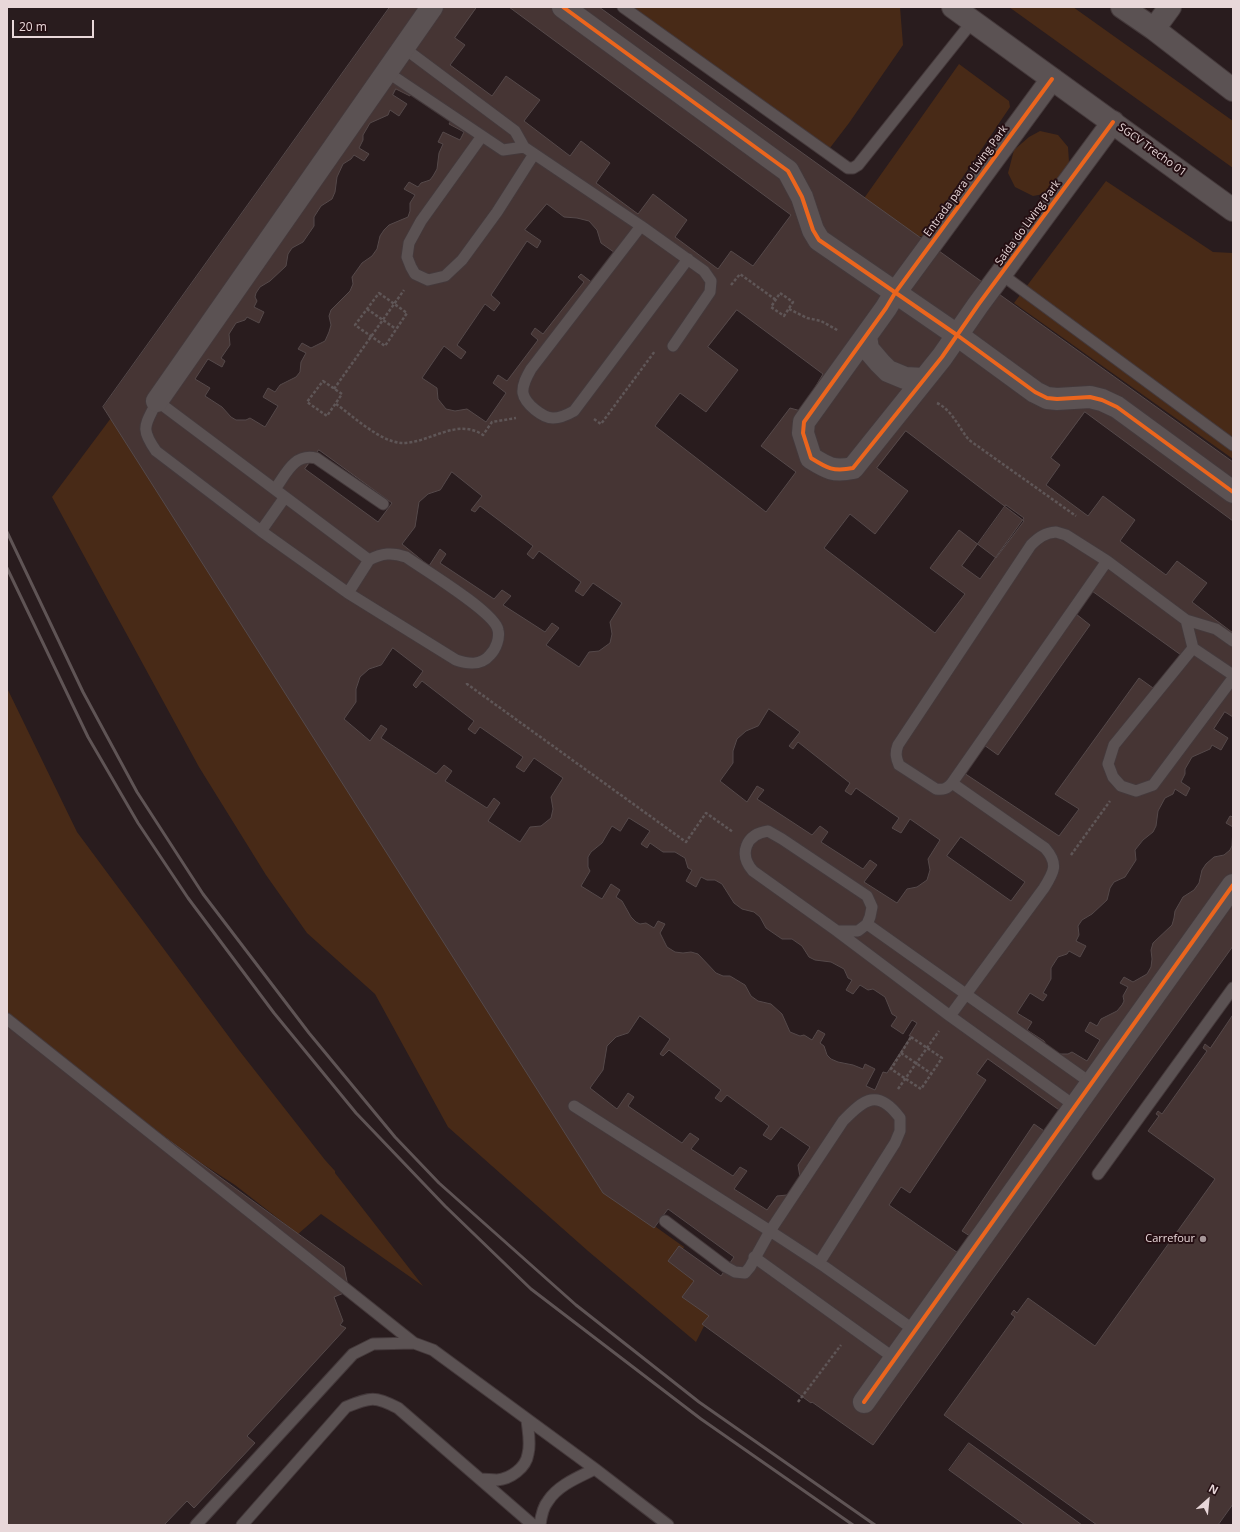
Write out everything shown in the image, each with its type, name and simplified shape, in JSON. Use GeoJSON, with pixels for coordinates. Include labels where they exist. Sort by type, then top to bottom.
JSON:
{"type":"FeatureCollection","features":[{"type":"Feature","properties":{"kind":"street"},"geometry":{"type":"LineString","coordinates":[[157,401],[432,7]]}},
{"type":"Feature","properties":{"kind":"street"},"geometry":{"type":"LineString","coordinates":[[564,7],[788,171],[802,197],[813,230],[819,240],[957,335],[1035,392],[1047,398],[1057,399],[1090,397],[1102,400],[1117,407],[1233,492]]}},
{"type":"Feature","properties":{"kind":"street","name":"SGCV Trecho 01"},"geometry":{"type":"LineString","coordinates":[[953,7],[1233,210]]}},
{"type":"Feature","properties":{"kind":"street"},"geometry":{"type":"LineString","coordinates":[[1122,7],[1233,90]]}},
{"type":"Feature","properties":{"kind":"street"},"geometry":{"type":"LineString","coordinates":[[1154,30],[1170,7]]}},
{"type":"Feature","properties":{"kind":"street","name":"Entrada para o Living Park"},"geometry":{"type":"LineString","coordinates":[[918,387],[853,468],[840,471],[823,466],[811,458],[803,433],[804,422],[886,308],[895,293],[1052,79]]}},
{"type":"Feature","properties":{"kind":"street","name":"Saída do Living Park"},"geometry":{"type":"LineString","coordinates":[[918,387],[1113,122]]}},
{"type":"Feature","properties":{"kind":"street"},"geometry":{"type":"LineString","coordinates":[[862,341],[888,371],[905,378],[918,387]]}},
{"type":"Feature","properties":{"kind":"street"},"geometry":{"type":"LineString","coordinates":[[864,1402],[1233,885]]}},
{"type":"Feature","properties":{"kind":"lane"},"geometry":{"type":"LineString","coordinates":[[623,7],[848,168],[853,168],[858,165],[972,22]]}},
{"type":"Feature","properties":{"kind":"lane"},"geometry":{"type":"LineString","coordinates":[[404,48],[515,131],[524,147],[641,226],[704,271],[711,281],[710,292],[673,346]]}},
{"type":"Feature","properties":{"kind":"lane"},"geometry":{"type":"LineString","coordinates":[[387,72],[503,150],[524,147]]}},
{"type":"Feature","properties":{"kind":"lane"},"geometry":{"type":"LineString","coordinates":[[482,136],[421,221],[409,243],[407,257],[411,267],[415,274],[428,280],[445,276],[462,260],[497,212],[534,154]]}},
{"type":"Feature","properties":{"kind":"lane"},"geometry":{"type":"LineString","coordinates":[[641,226],[531,370],[524,383],[523,392],[526,400],[533,408],[552,418],[564,416],[574,411],[688,260]]}},
{"type":"Feature","properties":{"kind":"lane"},"geometry":{"type":"LineString","coordinates":[[1001,274],[1233,445]]}},
{"type":"Feature","properties":{"kind":"lane"},"geometry":{"type":"LineString","coordinates":[[348,593],[369,560],[377,555],[396,553],[406,557],[479,607],[491,618],[498,629],[498,642],[490,655],[480,662],[468,663],[456,660],[348,593],[261,531],[156,451],[147,439],[144,430],[157,401],[369,560]]}},
{"type":"Feature","properties":{"kind":"lane"},"geometry":{"type":"LineString","coordinates":[[275,489],[294,462],[301,458],[311,457],[316,458],[383,504]]}},
{"type":"Feature","properties":{"kind":"lane"},"geometry":{"type":"LineString","coordinates":[[261,531],[285,497]]}},
{"type":"Feature","properties":{"kind":"lane"},"geometry":{"type":"LineString","coordinates":[[1107,561],[952,783],[947,788],[942,790],[936,789],[899,765],[896,759],[898,745],[1031,545],[1043,535],[1056,532],[1066,535],[1107,561],[1186,620],[1216,629],[1233,641]]}},
{"type":"Feature","properties":{"kind":"lane"},"geometry":{"type":"LineString","coordinates":[[1186,620],[1193,648],[1233,676],[1153,785],[1136,791],[1121,786],[1113,777],[1108,764],[1114,745],[1193,648]]}},
{"type":"Feature","properties":{"kind":"lane"},"geometry":{"type":"LineString","coordinates":[[950,1016],[1044,888],[1052,875],[1054,863],[1051,855],[1045,848],[952,783]]}},
{"type":"Feature","properties":{"kind":"lane"},"geometry":{"type":"LineString","coordinates":[[837,931],[858,931],[866,924],[870,917],[872,907],[868,896],[782,838],[768,831],[759,832],[752,836],[748,842],[745,858],[753,871],[1075,1106]]}},
{"type":"Feature","properties":{"kind":"lane"},"geometry":{"type":"LineString","coordinates":[[866,924],[1091,1083]]}},
{"type":"Feature","properties":{"kind":"lane"},"geometry":{"type":"LineString","coordinates":[[1098,1174],[1233,988]]}},
{"type":"Feature","properties":{"kind":"lane"},"geometry":{"type":"LineString","coordinates":[[7,1019],[414,1343],[433,1350],[595,1469],[668,1525]]}},
{"type":"Feature","properties":{"kind":"lane"},"geometry":{"type":"LineString","coordinates":[[665,1221],[726,1267],[735,1272],[745,1273],[750,1267],[754,1257],[770,1231],[843,1121],[866,1100],[877,1100],[888,1104],[900,1118],[900,1131],[895,1143],[819,1263]]}},
{"type":"Feature","properties":{"kind":"lane"},"geometry":{"type":"LineString","coordinates":[[574,1106],[819,1263],[914,1330]]}},
{"type":"Feature","properties":{"kind":"lane"},"geometry":{"type":"LineString","coordinates":[[754,1257],[894,1358]]}},
{"type":"Feature","properties":{"kind":"lane"},"geometry":{"type":"LineString","coordinates":[[196,1525],[354,1354],[373,1344],[414,1343]]}},
{"type":"Feature","properties":{"kind":"lane"},"geometry":{"type":"LineString","coordinates":[[242,1525],[346,1407],[365,1399],[382,1400],[398,1408],[533,1525]]}},
{"type":"Feature","properties":{"kind":"lane"},"geometry":{"type":"LineString","coordinates":[[481,1479],[497,1480],[508,1478],[520,1469],[528,1455],[529,1440],[527,1420]]}},
{"type":"Feature","properties":{"kind":"lane"},"geometry":{"type":"LineString","coordinates":[[540,1525],[548,1501],[561,1488],[595,1469]]}},
{"type":"Feature","properties":{"kind":"path"},"geometry":{"type":"LineString","coordinates":[[334,389],[415,274]]}},
{"type":"Feature","properties":{"kind":"path"},"geometry":{"type":"LineString","coordinates":[[780,293],[793,302],[789,309],[784,316],[771,307],[780,293]]}},
{"type":"Feature","properties":{"kind":"path"},"geometry":{"type":"LineString","coordinates":[[378,294],[407,313],[385,346],[355,325],[367,309],[378,294]]}},
{"type":"Feature","properties":{"kind":"path"},"geometry":{"type":"LineString","coordinates":[[367,309],[396,329]]}},
{"type":"Feature","properties":{"kind":"path"},"geometry":{"type":"LineString","coordinates":[[789,309],[807,318],[822,322],[862,341]]}},
{"type":"Feature","properties":{"kind":"path"},"geometry":{"type":"LineString","coordinates":[[323,381],[334,389],[342,394],[327,416],[308,402],[323,381]]}},
{"type":"Feature","properties":{"kind":"path"},"geometry":{"type":"LineString","coordinates":[[918,387],[919,394],[940,404],[953,417],[969,440],[1082,520]]}},
{"type":"Feature","properties":{"kind":"path"},"geometry":{"type":"LineString","coordinates":[[468,663],[467,684],[686,842],[706,813],[748,842]]}},
{"type":"Feature","properties":{"kind":"path"},"geometry":{"type":"LineString","coordinates":[[1052,875],[1074,853],[1121,786]]}},
{"type":"Feature","properties":{"kind":"path"},"geometry":{"type":"LineString","coordinates":[[888,1104],[950,1016]]}},
{"type":"Feature","properties":{"kind":"path"},"geometry":{"type":"LineString","coordinates":[[911,1038],[942,1058],[921,1089],[891,1069],[901,1053],[911,1038]]}},
{"type":"Feature","properties":{"kind":"path"},"geometry":{"type":"LineString","coordinates":[[901,1053],[932,1074]]}},
{"type":"Feature","properties":{"kind":"path"},"geometry":{"type":"LineString","coordinates":[[798,1402],[853,1329]]}},
{"type":"Feature","properties":{"kind":"shaded area"},"geometry":{"type":"Polygon","coordinates":[[[616,7],[900,7],[903,45],[849,123],[823,157],[616,7]]]}},
{"type":"Feature","properties":{"kind":"shaded area"},"geometry":{"type":"Polygon","coordinates":[[[1009,7],[1073,7],[1233,121],[1233,168],[1009,7]]]}},
{"type":"Feature","properties":{"kind":"shaded area"},"geometry":{"type":"Polygon","coordinates":[[[959,64],[1009,101],[1010,107],[923,236],[908,237],[860,204],[959,64]]]}},
{"type":"Feature","properties":{"kind":"shaded area"},"geometry":{"type":"Polygon","coordinates":[[[1040,131],[1058,135],[1068,147],[1069,162],[1063,178],[1049,193],[1033,196],[1015,187],[1008,173],[1014,150],[1029,137],[1040,131]]]}},
{"type":"Feature","properties":{"kind":"shaded area"},"geometry":{"type":"Polygon","coordinates":[[[1106,181],[1213,252],[1233,253],[1233,459],[1014,303],[1106,181]]]}},
{"type":"Feature","properties":{"kind":"shaded area"},"geometry":{"type":"Polygon","coordinates":[[[114,414],[611,1195],[684,1247],[676,1263],[702,1282],[710,1314],[696,1342],[588,1251],[448,1127],[375,994],[307,933],[266,875],[199,767],[52,497],[114,414]]]}},
{"type":"Feature","properties":{"kind":"shaded area"},"geometry":{"type":"Polygon","coordinates":[[[7,688],[77,832],[238,1049],[335,1171],[335,1173],[423,1286],[321,1214],[298,1234],[235,1185],[84,1087],[7,1029],[7,688]]]}},
{"type":"Feature","properties":{"kind":"building"},"geometry":{"type":"Polygon","coordinates":[[[390,7],[599,7],[1233,462],[1233,946],[873,1445],[812,1402],[811,1403],[702,1324],[709,1316],[682,1297],[694,1281],[668,1261],[679,1246],[721,1276],[734,1257],[668,1209],[654,1228],[603,1193],[103,407],[390,7]],[[319,450],[305,469],[378,522],[392,503],[319,450]],[[1006,505],[962,566],[980,579],[1024,518],[1006,505]],[[961,837],[947,856],[1011,901],[1025,882],[961,837]]]}},
{"type":"Feature","properties":{"kind":"building"},"geometry":{"type":"Polygon","coordinates":[[[477,7],[509,7],[791,215],[753,266],[731,251],[718,269],[675,237],[687,220],[653,194],[638,214],[596,183],[610,163],[581,141],[570,156],[524,121],[540,100],[506,76],[492,96],[450,65],[465,45],[455,38],[477,7]]]}},
{"type":"Feature","properties":{"kind":"building"},"geometry":{"type":"Polygon","coordinates":[[[396,89],[410,96],[413,92],[452,119],[449,124],[464,132],[460,140],[443,132],[438,142],[443,144],[439,153],[437,169],[433,176],[430,180],[421,183],[418,187],[409,182],[404,189],[415,195],[410,203],[408,217],[389,225],[384,230],[380,236],[377,249],[372,256],[362,263],[352,277],[353,284],[350,291],[331,310],[329,316],[331,325],[325,341],[311,348],[302,343],[298,349],[306,353],[301,362],[300,372],[296,377],[280,385],[275,392],[268,388],[263,397],[278,406],[265,427],[250,418],[246,420],[236,420],[231,417],[222,407],[205,396],[210,388],[195,379],[208,359],[222,367],[225,361],[221,358],[230,345],[229,334],[236,323],[245,320],[247,317],[259,323],[264,312],[254,307],[257,301],[255,297],[256,293],[260,287],[270,281],[286,266],[288,254],[292,248],[303,242],[314,226],[314,217],[321,206],[332,199],[335,192],[337,177],[343,164],[354,155],[364,161],[369,154],[359,148],[363,140],[363,135],[370,123],[388,115],[390,110],[399,116],[407,104],[393,95],[396,89]]]}},
{"type":"Feature","properties":{"kind":"building"},"geometry":{"type":"Polygon","coordinates":[[[547,204],[564,217],[589,221],[597,230],[601,243],[618,255],[594,284],[581,274],[578,277],[584,282],[543,334],[535,328],[531,334],[538,340],[507,381],[498,375],[493,383],[506,393],[486,422],[467,409],[455,411],[446,409],[438,399],[437,388],[422,378],[444,346],[461,359],[466,352],[457,345],[485,304],[494,311],[500,303],[491,295],[527,241],[537,248],[541,241],[525,230],[547,204]]]}},
{"type":"Feature","properties":{"kind":"building"},"geometry":{"type":"Polygon","coordinates":[[[737,310],[823,374],[801,411],[790,408],[761,446],[796,472],[766,512],[655,426],[680,393],[706,412],[738,370],[708,347],[737,310]]]}},
{"type":"Feature","properties":{"kind":"building"},"geometry":{"type":"Polygon","coordinates":[[[1085,412],[1233,521],[1233,633],[1192,602],[1207,583],[1177,561],[1166,575],[1120,541],[1135,520],[1103,496],[1088,516],[1046,485],[1060,465],[1051,458],[1085,412]]]}},
{"type":"Feature","properties":{"kind":"building"},"geometry":{"type":"Polygon","coordinates":[[[906,431],[1024,521],[996,558],[959,530],[930,568],[965,594],[935,633],[824,548],[850,514],[875,534],[908,491],[877,468],[906,431]]]}},
{"type":"Feature","properties":{"kind":"building"},"geometry":{"type":"Polygon","coordinates":[[[452,472],[482,496],[471,510],[475,512],[480,506],[533,546],[527,554],[533,559],[539,551],[581,582],[575,591],[583,596],[593,583],[622,603],[610,622],[612,634],[610,643],[599,651],[589,652],[579,667],[546,645],[559,628],[552,623],[545,632],[503,605],[511,596],[502,590],[494,599],[440,563],[446,554],[440,549],[429,566],[402,544],[415,527],[419,502],[428,494],[440,490],[452,472]]]}},
{"type":"Feature","properties":{"kind":"building"},"geometry":{"type":"Polygon","coordinates":[[[1092,591],[1181,655],[1153,688],[1139,678],[1055,794],[1079,809],[1059,836],[964,773],[984,745],[998,755],[1090,625],[1076,614],[1092,591]]]}},
{"type":"Feature","properties":{"kind":"building"},"geometry":{"type":"Polygon","coordinates":[[[393,648],[423,671],[413,685],[416,688],[422,681],[474,721],[468,729],[475,734],[480,727],[523,757],[516,767],[524,772],[534,758],[563,778],[551,797],[553,809],[551,818],[541,826],[530,827],[520,842],[488,821],[500,803],[494,798],[487,808],[445,781],[452,771],[444,765],[436,774],[381,738],[387,729],[381,725],[370,741],[344,719],[356,702],[356,689],[360,677],[369,669],[381,665],[393,648]]]}},
{"type":"Feature","properties":{"kind":"building"},"geometry":{"type":"Polygon","coordinates":[[[769,709],[800,732],[789,746],[793,749],[798,742],[850,783],[845,791],[851,795],[856,788],[899,818],[892,828],[901,833],[910,819],[940,840],[928,859],[930,870],[927,880],[917,887],[907,889],[897,903],[864,882],[877,865],[870,860],[863,869],[821,842],[828,832],[820,826],[812,835],[757,799],[764,790],[757,786],[747,802],[720,781],[733,763],[733,751],[737,739],[746,731],[758,726],[769,709]]]}},
{"type":"Feature","properties":{"kind":"building"},"geometry":{"type":"Polygon","coordinates":[[[1225,712],[1233,717],[1233,817],[1230,816],[1226,823],[1233,827],[1232,846],[1224,855],[1214,857],[1206,864],[1202,870],[1199,883],[1194,890],[1183,897],[1175,911],[1172,925],[1153,943],[1151,950],[1151,967],[1147,974],[1133,982],[1124,977],[1120,983],[1128,987],[1123,996],[1124,1001],[1122,1005],[1117,1011],[1101,1019],[1097,1026],[1090,1022],[1085,1031],[1100,1040],[1087,1061],[1072,1052],[1068,1054],[1058,1054],[1047,1046],[1044,1041],[1027,1030],[1032,1022],[1017,1013],[1030,993],[1043,1001],[1047,995],[1043,993],[1051,979],[1051,968],[1058,957],[1067,954],[1069,951],[1080,957],[1086,946],[1076,941],[1079,935],[1078,926],[1082,920],[1092,914],[1107,900],[1110,888],[1114,882],[1125,877],[1136,860],[1135,850],[1143,840],[1153,832],[1156,826],[1158,811],[1165,798],[1173,794],[1175,789],[1186,796],[1190,788],[1181,782],[1185,774],[1185,769],[1192,757],[1210,749],[1212,745],[1221,750],[1228,738],[1214,729],[1225,712]]]}},
{"type":"Feature","properties":{"kind":"building"},"geometry":{"type":"Polygon","coordinates":[[[629,818],[650,831],[641,844],[647,848],[650,843],[663,852],[675,852],[685,858],[688,868],[692,870],[686,881],[696,887],[701,877],[707,880],[715,880],[722,884],[734,903],[742,909],[754,912],[760,917],[766,928],[782,939],[792,939],[802,946],[809,957],[815,960],[831,962],[844,969],[848,978],[852,980],[846,990],[853,994],[860,985],[868,990],[873,989],[885,997],[892,1014],[897,1017],[891,1026],[903,1034],[912,1020],[917,1023],[909,1036],[911,1036],[887,1073],[883,1072],[875,1090],[866,1086],[875,1069],[865,1064],[863,1069],[831,1059],[827,1055],[824,1046],[820,1043],[825,1034],[818,1030],[812,1040],[804,1035],[800,1036],[790,1032],[782,1014],[771,1004],[758,1001],[751,996],[745,985],[730,976],[723,976],[716,973],[698,954],[691,952],[675,952],[667,947],[660,933],[665,924],[658,921],[654,928],[646,923],[640,924],[636,922],[631,917],[622,901],[616,897],[620,890],[611,884],[602,899],[581,886],[590,871],[588,867],[588,857],[591,852],[602,843],[612,826],[620,831],[629,818]]]}},
{"type":"Feature","properties":{"kind":"building","name":"Carrefour"},"geometry":{"type":"Polygon","coordinates":[[[1233,1015],[1233,1504],[1218,1525],[1097,1525],[944,1415],[1015,1317],[1011,1314],[1014,1310],[1017,1313],[1028,1298],[1095,1346],[1215,1179],[1148,1131],[1159,1116],[1156,1114],[1158,1111],[1162,1114],[1207,1051],[1203,1048],[1205,1044],[1210,1048],[1233,1015]]]}},
{"type":"Feature","properties":{"kind":"building"},"geometry":{"type":"Polygon","coordinates":[[[640,1016],[670,1039],[660,1054],[663,1056],[669,1050],[721,1090],[715,1098],[721,1102],[727,1095],[769,1126],[763,1135],[771,1140],[781,1127],[810,1147],[798,1165],[800,1177],[797,1187],[787,1195],[777,1196],[767,1210],[734,1189],[747,1171],[740,1167],[733,1176],[691,1149],[699,1139],[690,1133],[682,1143],[628,1106],[634,1097],[628,1093],[617,1109],[590,1088],[603,1070],[607,1046],[616,1037],[628,1033],[640,1016]]]}},
{"type":"Feature","properties":{"kind":"building"},"geometry":{"type":"Polygon","coordinates":[[[7,1023],[344,1267],[349,1291],[334,1297],[343,1321],[340,1325],[346,1328],[247,1436],[255,1443],[194,1508],[187,1501],[164,1525],[7,1525],[7,1023]]]}},
{"type":"Feature","properties":{"kind":"building"},"geometry":{"type":"Polygon","coordinates":[[[988,1059],[1062,1112],[1047,1133],[1034,1124],[962,1231],[973,1238],[961,1255],[889,1205],[901,1187],[910,1193],[986,1080],[977,1074],[988,1059]]]}},
{"type":"Feature","properties":{"kind":"building"},"geometry":{"type":"Polygon","coordinates":[[[969,1443],[1082,1525],[1025,1525],[949,1470],[969,1443]]]}},
{"type":"Feature","properties":{"kind":"railway"},"geometry":{"type":"LineString","coordinates":[[7,532],[83,692],[137,792],[203,894],[309,1033],[395,1137],[439,1183],[576,1305],[699,1402],[875,1525]]}},
{"type":"Feature","properties":{"kind":"railway"},"geometry":{"type":"LineString","coordinates":[[7,568],[88,737],[138,823],[188,898],[274,1013],[356,1113],[445,1206],[531,1289],[701,1419],[853,1525]]}},
{"type":"Feature","properties":{"kind":"cycle path"},"geometry":{"type":"LineString","coordinates":[[563,7],[788,171],[802,197],[813,230],[819,240],[957,335],[1035,392],[1047,398],[1057,399],[1090,397],[1102,400],[1117,407],[1233,492]]}},
{"type":"Feature","properties":{"kind":"cycle path"},"geometry":{"type":"LineString","coordinates":[[1052,79],[895,293],[886,308],[804,422],[803,433],[811,458],[830,468],[840,470],[853,468],[942,357],[978,305],[1113,122]]}},
{"type":"Feature","properties":{"kind":"cycle path"},"geometry":{"type":"LineString","coordinates":[[864,1402],[1233,885]]}},
{"type":"Feature","properties":{"kind":"place","name":"Carrefour"},"geometry":{"type":"Point","coordinates":[1203,1239]}}]}
